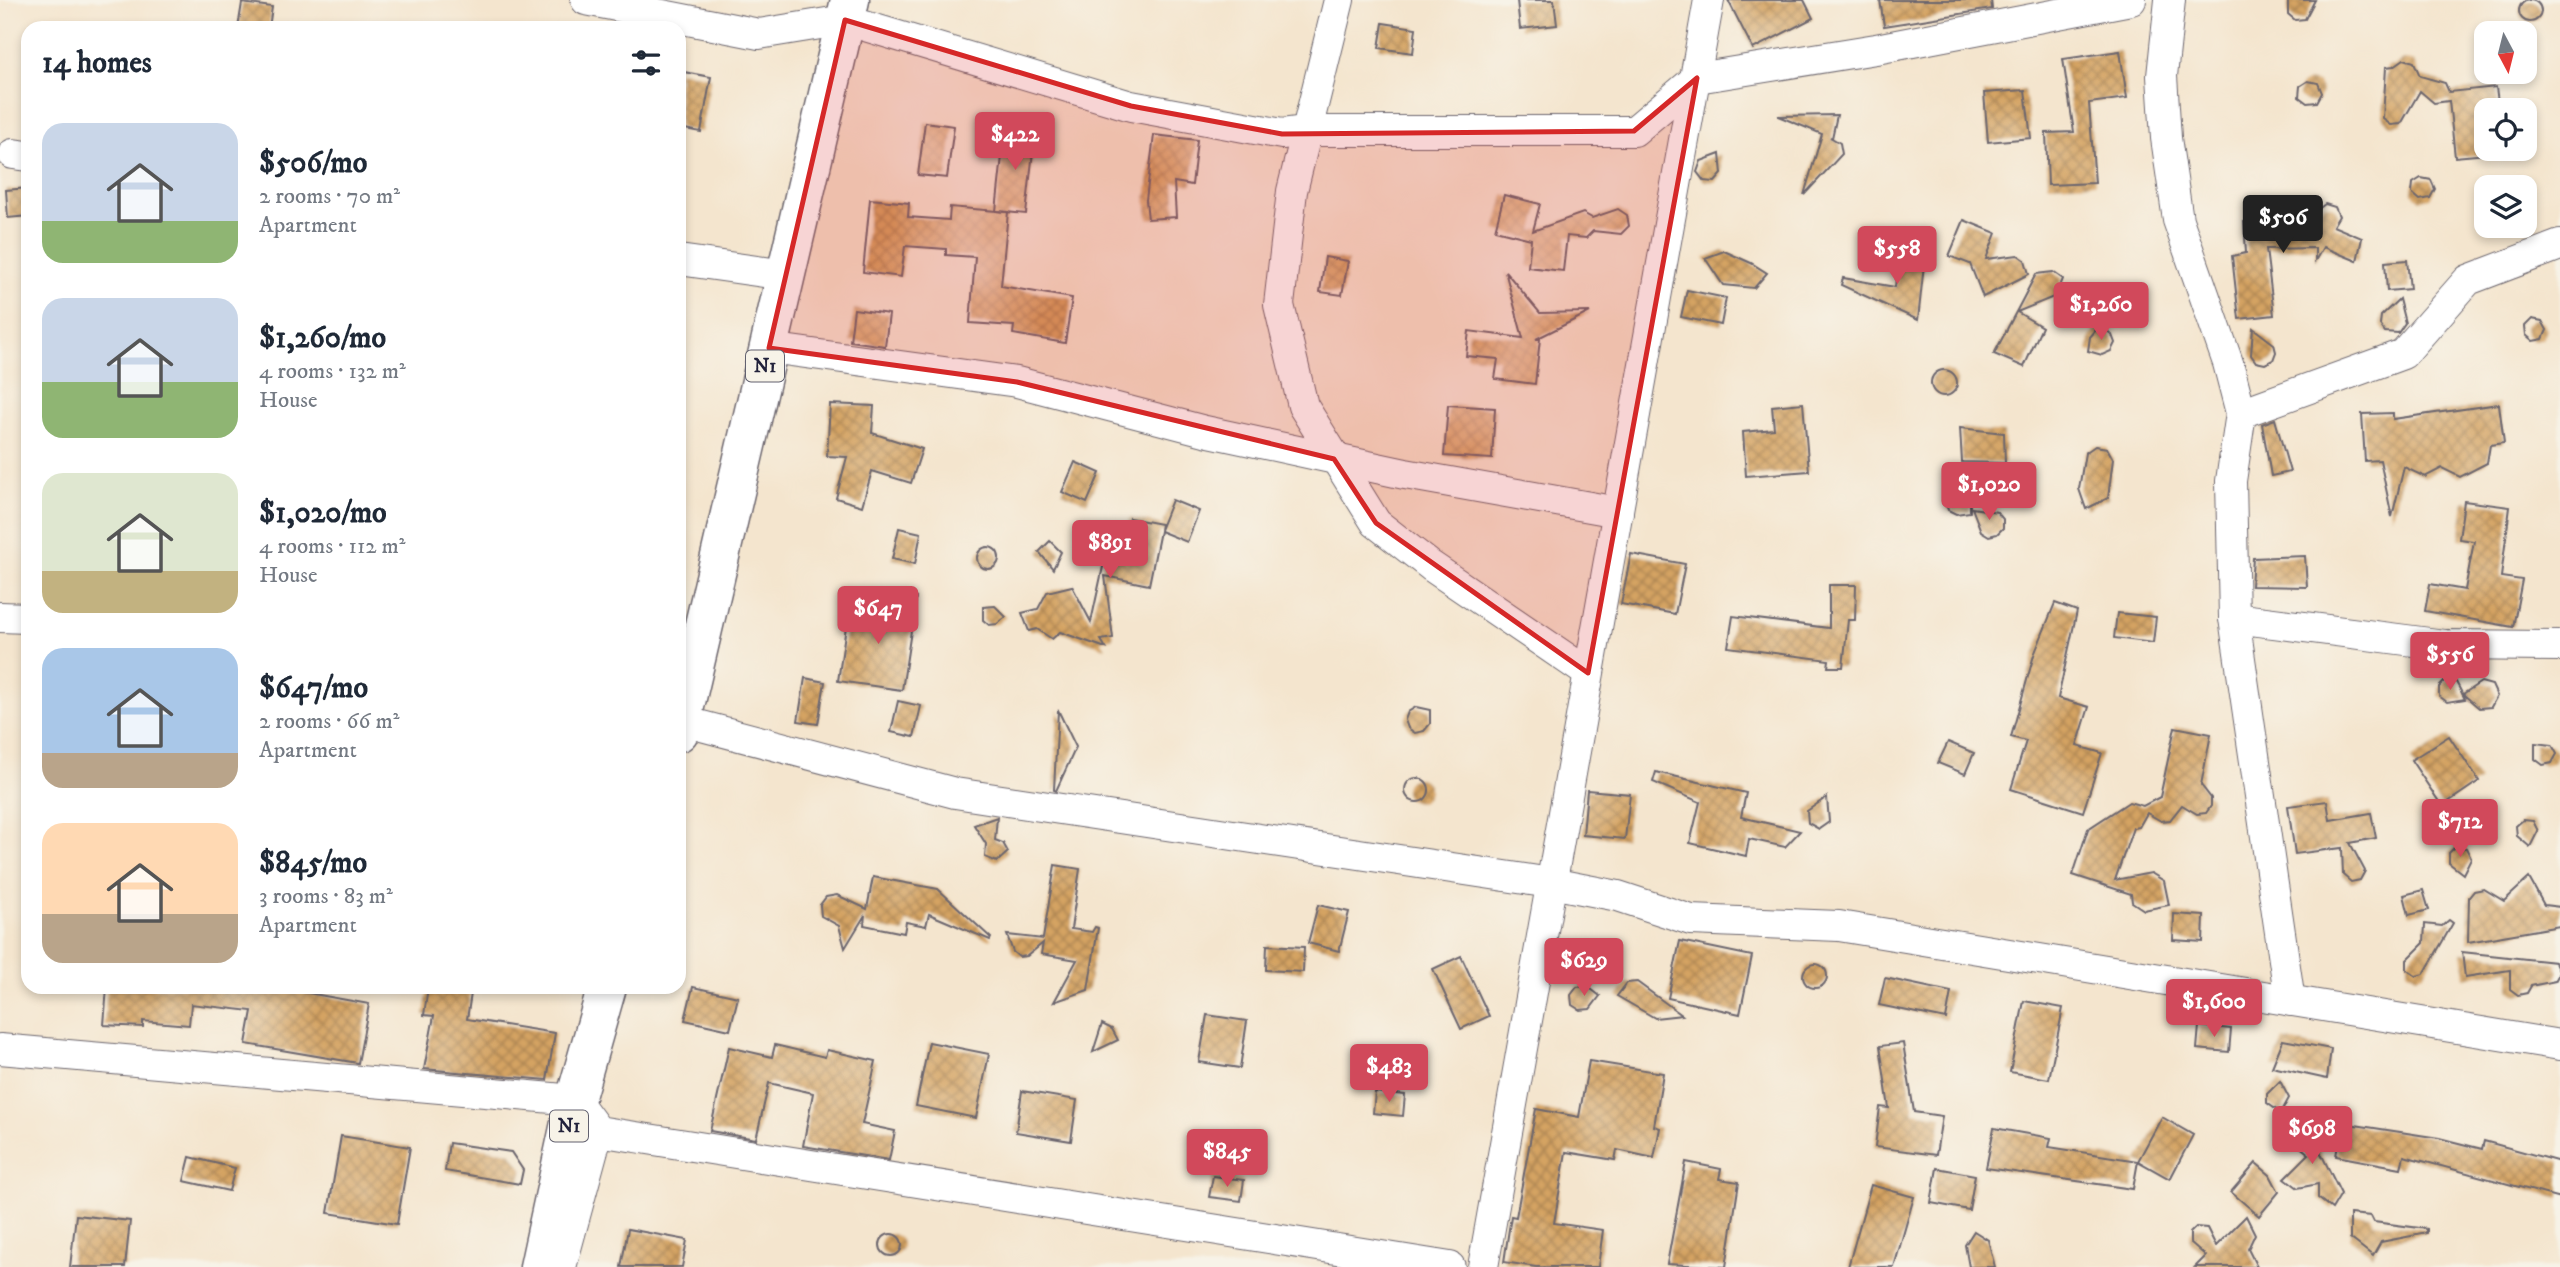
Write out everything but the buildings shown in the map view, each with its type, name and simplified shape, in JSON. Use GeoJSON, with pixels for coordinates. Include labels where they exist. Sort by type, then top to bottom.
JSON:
{"type":"FeatureCollection","features":[{"type":"Feature","properties":{"kind":"highway","name":"N1"},"geometry":{"type":"LineString","coordinates":[[686,699],[848,10]]}},
{"type":"Feature","properties":{"kind":"highway","name":"N1"},"geometry":{"type":"LineString","coordinates":[[539,1267],[575,1100],[605,994]]}},
{"type":"Feature","properties":{"kind":"street"},"geometry":{"type":"LineString","coordinates":[[586,0],[759,34],[848,10],[1131,106],[1282,134],[1306,131],[1634,131],[1697,78],[1877,49],[2131,0]]}},
{"type":"Feature","properties":{"kind":"street"},"geometry":{"type":"LineString","coordinates":[[1339,0],[1335,27],[1292,191],[1279,305],[1303,406],[1376,523],[1431,566],[1588,673]]}},
{"type":"Feature","properties":{"kind":"street"},"geometry":{"type":"LineString","coordinates":[[1483,1267],[1709,0]]}},
{"type":"Feature","properties":{"kind":"street"},"geometry":{"type":"LineString","coordinates":[[2170,0],[2162,76],[2166,138],[2178,220],[2228,363],[2241,413],[2231,481],[2234,618],[2290,1001]]}},
{"type":"Feature","properties":{"kind":"street"},"geometry":{"type":"LineString","coordinates":[[2241,413],[2403,354],[2468,280],[2560,245]]}},
{"type":"Feature","properties":{"kind":"street"},"geometry":{"type":"LineString","coordinates":[[686,261],[786,275]]}},
{"type":"Feature","properties":{"kind":"street"},"geometry":{"type":"LineString","coordinates":[[769,348],[1017,382],[1205,431],[1334,459],[1618,512]]}},
{"type":"Feature","properties":{"kind":"street"},"geometry":{"type":"LineString","coordinates":[[0,617],[21,618]]}},
{"type":"Feature","properties":{"kind":"street"},"geometry":{"type":"LineString","coordinates":[[2234,618],[2445,645],[2560,646]]}},
{"type":"Feature","properties":{"kind":"street"},"geometry":{"type":"LineString","coordinates":[[686,726],[955,793],[1551,883],[1618,896],[1690,920],[1839,926],[2560,1045]]}},
{"type":"Feature","properties":{"kind":"street"},"geometry":{"type":"LineString","coordinates":[[0,1049],[575,1100],[598,1131],[1450,1267]]}},
{"type":"Feature","properties":{"kind":"street"},"geometry":{"type":"LineString","coordinates":[[561,1267],[598,1131]]}},
{"type":"Feature","properties":{"kind":"highlighted area"},"geometry":{"type":"Polygon","coordinates":[[[845,20],[1131,106],[1282,134],[1634,131],[1697,78],[1588,673],[1376,523],[1334,459],[1017,382],[769,348],[845,20]]]}}]}
